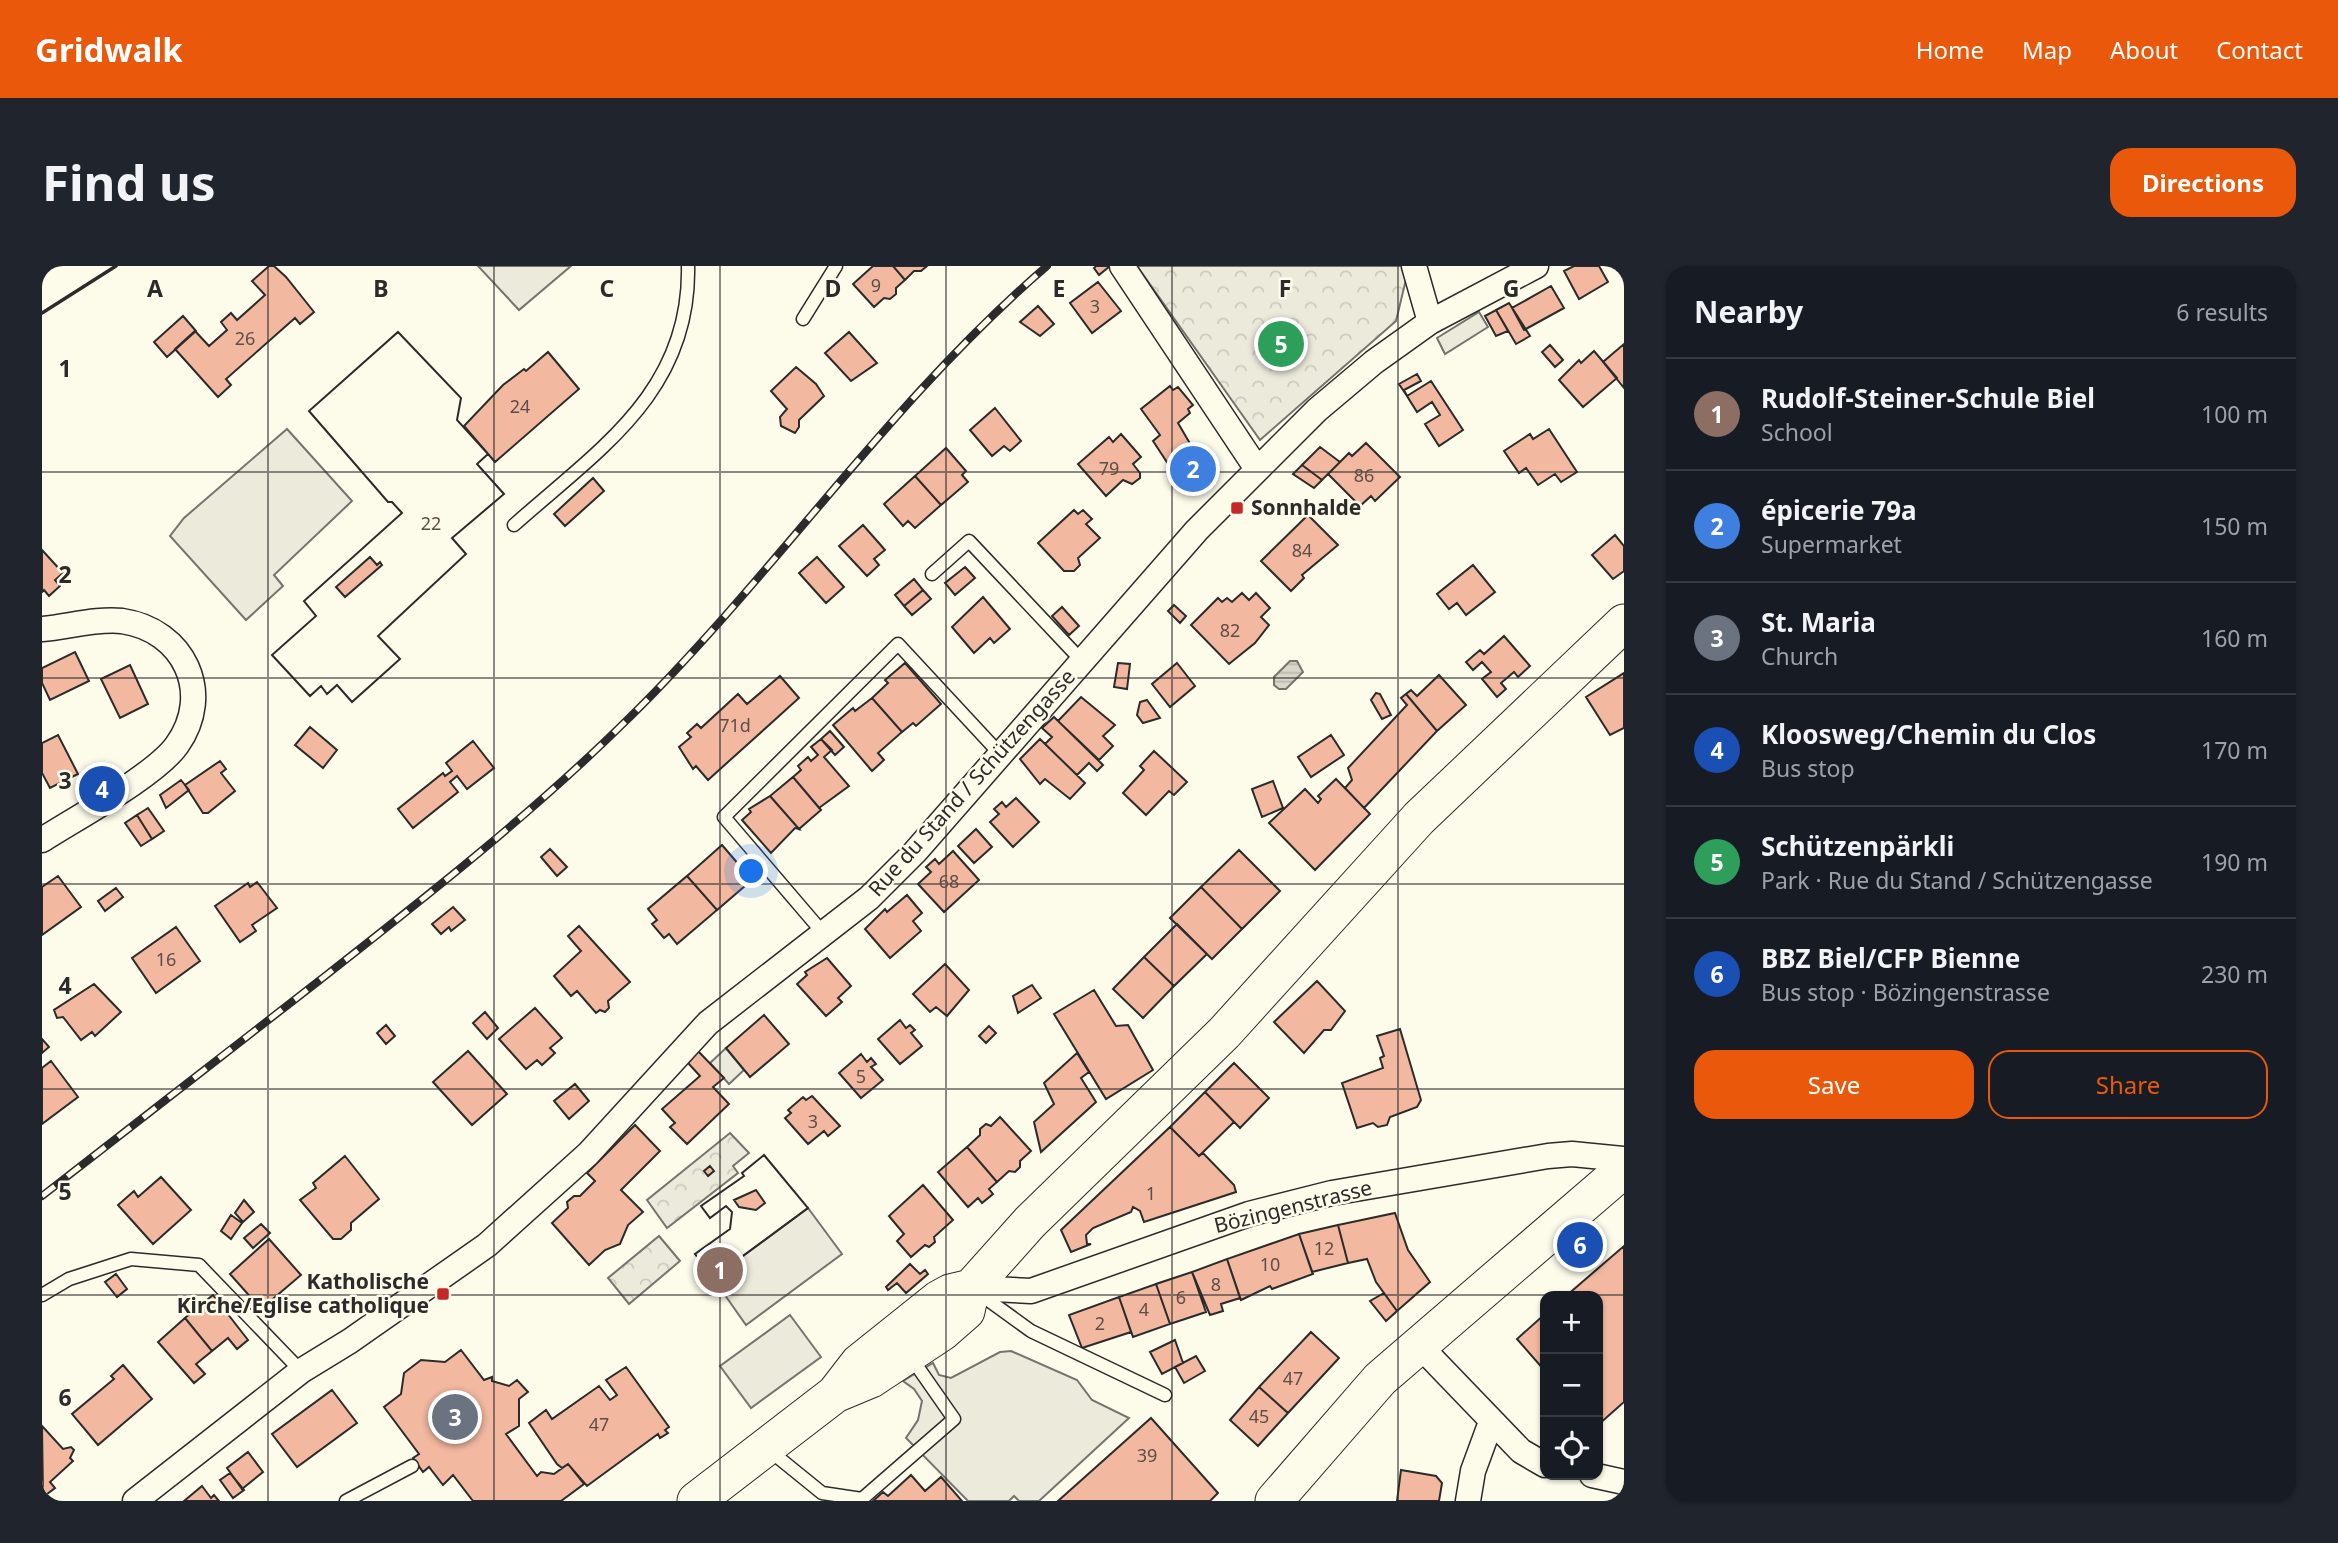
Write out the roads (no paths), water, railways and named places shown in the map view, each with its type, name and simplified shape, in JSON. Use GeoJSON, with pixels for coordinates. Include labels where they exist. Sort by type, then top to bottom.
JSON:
{"type":"FeatureCollection","features":[{"type":"Feature","properties":{"kind":"main road"},"geometry":{"type":"LineString","coordinates":[[835,1394],[871,1380],[942,1332],[966,1311],[971,1288],[1030,1222],[1224,1033],[1419,818],[1624,623]]}},
{"type":"Feature","properties":{"kind":"main road"},"geometry":{"type":"LineString","coordinates":[[1274,1501],[1380,1379],[1624,1169]]}},
{"type":"Feature","properties":{"kind":"main road"},"geometry":{"type":"LineString","coordinates":[[696,1501],[835,1394],[859,1363],[939,1299],[971,1288]]}},
{"type":"Feature","properties":{"kind":"street"},"geometry":{"type":"LineString","coordinates":[[1122,266],[1257,469]]}},
{"type":"Feature","properties":{"kind":"street"},"geometry":{"type":"LineString","coordinates":[[1414,266],[1430,322]]}},
{"type":"Feature","properties":{"kind":"street","name":"Rue du Stand / Schützengasse"},"geometry":{"type":"LineString","coordinates":[[135,1501],[301,1371],[350,1341],[487,1245],[587,1154],[708,1023],[869,898],[915,852],[1197,530],[1317,410],[1374,362],[1430,322],[1536,266]]}},
{"type":"Feature","properties":{"kind":"street"},"geometry":{"type":"LineString","coordinates":[[42,629],[120,621],[159,634],[176,649],[185,665],[195,696],[187,728],[163,761],[42,840]]}},
{"type":"Feature","properties":{"kind":"street","name":"Bözingenstrasse"},"geometry":{"type":"LineString","coordinates":[[971,1288],[1031,1290],[1249,1214],[1332,1193],[1548,1156],[1572,1154],[1624,1159]]}},
{"type":"Feature","properties":{"kind":"street"},"geometry":{"type":"LineString","coordinates":[[1419,1345],[1491,1422],[1532,1460],[1540,1463]]}},
{"type":"Feature","properties":{"kind":"street"},"geometry":{"type":"LineString","coordinates":[[1468,1501],[1473,1471],[1491,1422]]}},
{"type":"Feature","properties":{"kind":"street"},"geometry":{"type":"LineString","coordinates":[[1603,1477],[1624,1482]]}},
{"type":"Feature","properties":{"kind":"lane"},"geometry":{"type":"LineString","coordinates":[[514,525],[630,421],[654,390],[674,354],[688,266]]}},
{"type":"Feature","properties":{"kind":"lane"},"geometry":{"type":"LineString","coordinates":[[803,319],[836,266]]}},
{"type":"Feature","properties":{"kind":"lane"},"geometry":{"type":"LineString","coordinates":[[932,574],[969,541],[1082,661]]}},
{"type":"Feature","properties":{"kind":"lane"},"geometry":{"type":"LineString","coordinates":[[824,934],[724,817],[898,644],[1001,755]]}},
{"type":"Feature","properties":{"kind":"lane"},"geometry":{"type":"LineString","coordinates":[[42,1295],[69,1279],[131,1259],[198,1265],[301,1371]]}},
{"type":"Feature","properties":{"kind":"lane"},"geometry":{"type":"LineString","coordinates":[[971,1288],[1031,1331],[1165,1395]]}},
{"type":"Feature","properties":{"kind":"lane"},"geometry":{"type":"LineString","coordinates":[[766,1447],[822,1493],[862,1499],[954,1419],[908,1354]]}},
{"type":"Feature","properties":{"kind":"lane"},"geometry":{"type":"LineString","coordinates":[[346,1501],[412,1466]]}},
{"type":"Feature","properties":{"kind":"railway"},"geometry":{"type":"LineString","coordinates":[[42,1196],[440,885],[556,787],[683,662],[937,373],[990,318],[1047,266]]}},
{"type":"Feature","properties":{"kind":"place","name":"Schützenpärkli"},"geometry":{"type":"Point","coordinates":[1281,344]}},
{"type":"Feature","properties":{"kind":"place","name":"épicerie 79a"},"geometry":{"type":"Point","coordinates":[1193,469]}},
{"type":"Feature","properties":{"kind":"place","name":"Sonnhalde"},"geometry":{"type":"Point","coordinates":[1237,508]}},
{"type":"Feature","properties":{"kind":"place","name":"Kloosweg/Chemin du Clos"},"geometry":{"type":"Point","coordinates":[102,789]}},
{"type":"Feature","properties":{"kind":"place","name":"BBZ Biel/CFP Bienne"},"geometry":{"type":"Point","coordinates":[1580,1245]}},
{"type":"Feature","properties":{"kind":"place","name":"Rudolf-Steiner-Schule Biel"},"geometry":{"type":"Point","coordinates":[720,1270]}},
{"type":"Feature","properties":{"kind":"place","name":"Katholische Kirche/Eglise catholique"},"geometry":{"type":"Point","coordinates":[443,1294]}},
{"type":"Feature","properties":{"kind":"place","name":"St. Maria"},"geometry":{"type":"Point","coordinates":[455,1417]}}]}
